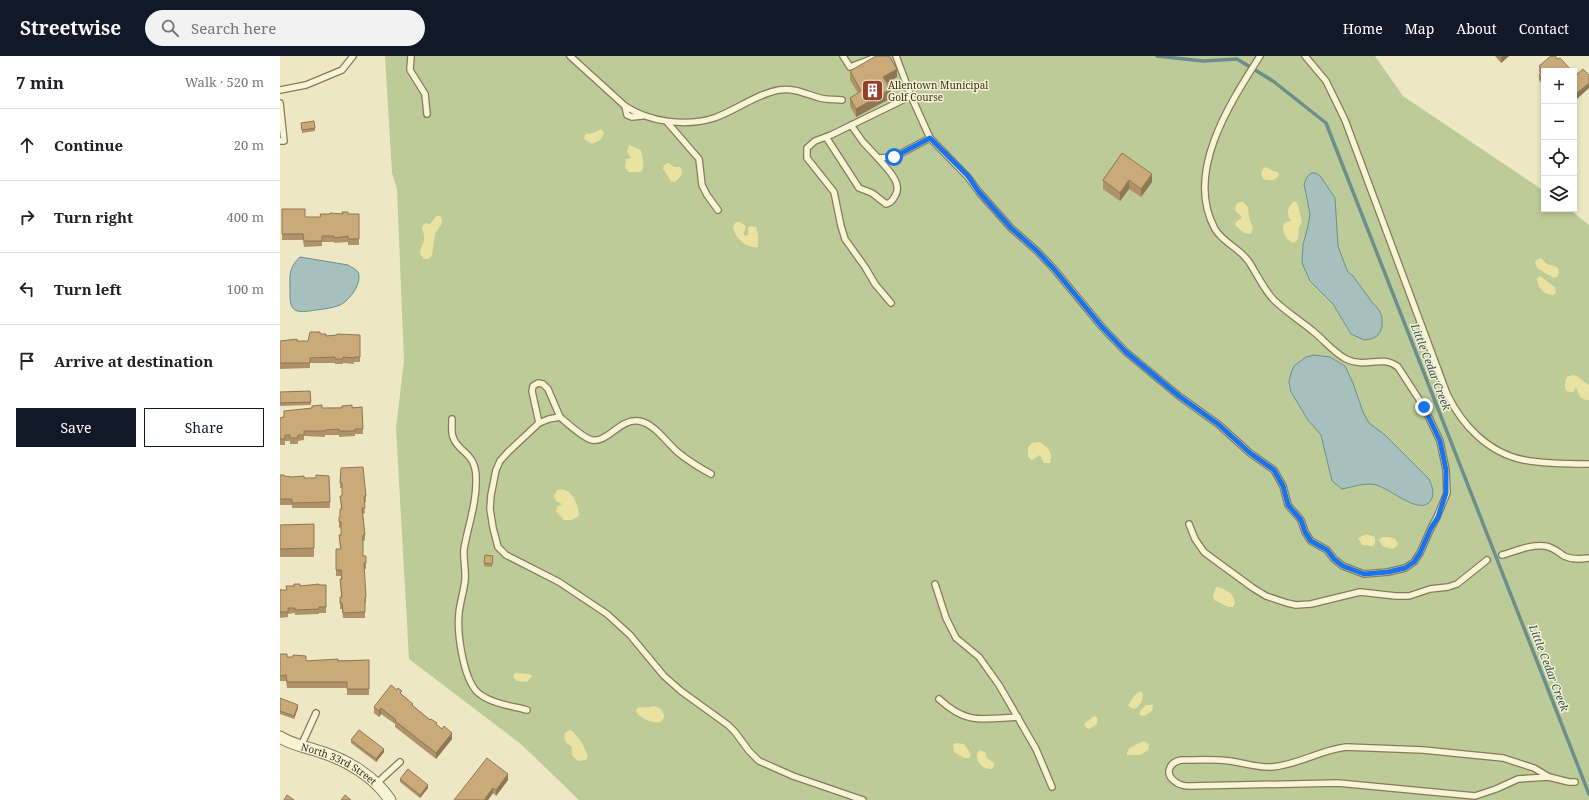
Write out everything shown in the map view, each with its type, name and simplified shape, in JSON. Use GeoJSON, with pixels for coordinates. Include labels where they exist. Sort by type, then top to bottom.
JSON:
{"type":"FeatureCollection","features":[{"type":"Feature","properties":{"kind":"street","name":"North 33rd Street"},"geometry":{"type":"LineString","coordinates":[[280,737],[300,746],[322,752],[345,762],[377,783],[390,800]]}},
{"type":"Feature","properties":{"kind":"lane"},"geometry":{"type":"LineString","coordinates":[[280,90],[306,85],[342,70],[353,56]]}},
{"type":"Feature","properties":{"kind":"lane"},"geometry":{"type":"LineString","coordinates":[[411,56],[410,70],[425,94],[427,114]]}},
{"type":"Feature","properties":{"kind":"lane"},"geometry":{"type":"LineString","coordinates":[[570,56],[625,106],[644,116],[667,122],[684,122],[714,118],[729,110],[778,90],[796,90],[822,98],[842,100]]}},
{"type":"Feature","properties":{"kind":"lane"},"geometry":{"type":"LineString","coordinates":[[843,56],[850,67],[879,56]]}},
{"type":"Feature","properties":{"kind":"lane"},"geometry":{"type":"LineString","coordinates":[[896,56],[911,96],[930,138],[968,176],[979,192],[1011,228],[1037,251],[1054,269],[1102,327],[1126,352],[1179,396],[1218,424],[1250,453],[1274,470],[1283,486],[1288,505],[1301,520],[1305,532],[1311,541],[1327,550],[1334,559],[1343,566],[1364,574],[1388,572],[1405,568],[1414,562],[1420,553],[1431,528],[1438,517],[1446,493],[1446,470],[1440,441],[1424,407],[1398,367],[1392,362],[1385,361],[1357,364],[1346,359],[1273,299],[1248,259],[1222,238],[1216,230],[1210,216],[1205,189],[1207,162],[1229,107],[1260,56]]}},
{"type":"Feature","properties":{"kind":"lane"},"geometry":{"type":"LineString","coordinates":[[1304,56],[1326,81],[1346,120],[1447,394],[1461,418],[1473,433],[1484,442],[1506,454],[1523,460],[1551,463],[1589,464]]}},
{"type":"Feature","properties":{"kind":"lane"},"geometry":{"type":"LineString","coordinates":[[891,303],[875,284],[845,239],[834,192],[807,158],[807,148],[815,141],[911,96]]}},
{"type":"Feature","properties":{"kind":"lane"},"geometry":{"type":"LineString","coordinates":[[280,104],[284,141],[280,141]]}},
{"type":"Feature","properties":{"kind":"lane"},"geometry":{"type":"LineString","coordinates":[[667,122],[699,159],[702,185],[718,210]]}},
{"type":"Feature","properties":{"kind":"lane"},"geometry":{"type":"LineString","coordinates":[[826,137],[859,188],[872,194],[886,204],[890,203],[897,193],[898,186],[893,176],[863,142],[851,125]]}},
{"type":"Feature","properties":{"kind":"lane"},"geometry":{"type":"LineString","coordinates":[[878,158],[894,157],[930,138]]}},
{"type":"Feature","properties":{"kind":"lane"},"geometry":{"type":"LineString","coordinates":[[539,423],[532,391],[533,386],[538,383],[543,384],[548,389],[560,417],[588,439],[594,441],[602,438],[620,425],[628,422],[639,421],[647,424],[678,453],[711,474]]}},
{"type":"Feature","properties":{"kind":"lane"},"geometry":{"type":"LineString","coordinates":[[560,417],[539,423],[500,461],[496,470],[492,489],[490,509],[492,528],[498,547],[506,555],[559,582],[607,614],[630,635],[664,676],[681,691],[728,725],[759,761],[787,773],[863,800]]}},
{"type":"Feature","properties":{"kind":"lane"},"geometry":{"type":"LineString","coordinates":[[452,419],[453,436],[456,443],[471,458],[475,467],[476,478],[474,499],[464,552],[465,579],[458,618],[460,649],[470,683],[480,695],[496,702],[527,710]]}},
{"type":"Feature","properties":{"kind":"lane"},"geometry":{"type":"LineString","coordinates":[[1189,524],[1195,539],[1204,552],[1266,596],[1296,605],[1311,604],[1360,592],[1409,596],[1430,589],[1448,587],[1457,584],[1487,560]]}},
{"type":"Feature","properties":{"kind":"lane"},"geometry":{"type":"LineString","coordinates":[[1502,555],[1529,547],[1546,546],[1570,558],[1589,558]]}},
{"type":"Feature","properties":{"kind":"lane"},"geometry":{"type":"LineString","coordinates":[[936,584],[946,618],[956,638],[979,657],[999,685],[1036,748],[1052,787]]}},
{"type":"Feature","properties":{"kind":"lane"},"geometry":{"type":"LineString","coordinates":[[939,699],[952,710],[967,717],[987,719],[1018,717]]}},
{"type":"Feature","properties":{"kind":"lane"},"geometry":{"type":"LineString","coordinates":[[300,746],[316,713]]}},
{"type":"Feature","properties":{"kind":"lane"},"geometry":{"type":"LineString","coordinates":[[1549,777],[1518,779],[1496,789],[1475,796],[1338,783],[1190,786],[1178,784],[1171,778],[1169,766],[1174,762],[1181,760],[1229,761],[1254,766],[1273,767],[1297,762],[1335,748],[1346,747],[1423,750],[1503,758],[1534,768],[1549,777],[1575,782]]}},
{"type":"Feature","properties":{"kind":"lane"},"geometry":{"type":"LineString","coordinates":[[377,783],[400,762]]}},
{"type":"Feature","properties":{"kind":"green space","name":"Allentown Municipal Golf Course"},"geometry":{"type":"Polygon","coordinates":[[[385,56],[1375,56],[1403,96],[1541,189],[1541,212],[1573,212],[1589,225],[1589,800],[579,800],[522,745],[409,659],[396,428],[404,361],[397,189],[392,173],[385,56]]]}},
{"type":"Feature","properties":{"kind":"sand"},"geometry":{"type":"Polygon","coordinates":[[[601,129],[604,133],[601,139],[592,144],[585,140],[584,138],[586,134],[593,133],[601,129]]]}},
{"type":"Feature","properties":{"kind":"sand"},"geometry":{"type":"Polygon","coordinates":[[[629,145],[641,150],[643,167],[641,172],[629,172],[625,168],[626,159],[631,158],[627,152],[629,145]]]}},
{"type":"Feature","properties":{"kind":"sand"},"geometry":{"type":"Polygon","coordinates":[[[669,163],[674,167],[680,167],[682,171],[681,176],[675,182],[671,181],[663,169],[664,165],[669,163]]]}},
{"type":"Feature","properties":{"kind":"sand"},"geometry":{"type":"Polygon","coordinates":[[[1266,167],[1278,172],[1278,177],[1272,180],[1263,179],[1261,174],[1262,170],[1266,167]]]}},
{"type":"Feature","properties":{"kind":"sand"},"geometry":{"type":"Polygon","coordinates":[[[1295,201],[1298,205],[1302,222],[1299,227],[1298,239],[1294,243],[1286,237],[1283,228],[1285,222],[1291,221],[1288,216],[1288,210],[1290,205],[1295,201]]]}},
{"type":"Feature","properties":{"kind":"sand"},"geometry":{"type":"Polygon","coordinates":[[[1239,202],[1243,202],[1248,207],[1249,219],[1253,227],[1251,234],[1244,233],[1235,225],[1237,221],[1242,218],[1235,209],[1239,202]]]}},
{"type":"Feature","properties":{"kind":"sand"},"geometry":{"type":"Polygon","coordinates":[[[436,216],[440,216],[442,219],[441,225],[435,234],[432,255],[428,259],[424,259],[420,254],[424,239],[422,227],[425,223],[430,224],[436,216]]]}},
{"type":"Feature","properties":{"kind":"sand"},"geometry":{"type":"Polygon","coordinates":[[[736,222],[746,226],[745,236],[748,235],[748,228],[750,226],[756,227],[758,247],[749,246],[738,238],[733,226],[736,222]]]}},
{"type":"Feature","properties":{"kind":"sand"},"geometry":{"type":"Polygon","coordinates":[[[1541,258],[1547,264],[1557,267],[1559,270],[1558,276],[1554,278],[1538,269],[1535,263],[1536,260],[1541,258]]]}},
{"type":"Feature","properties":{"kind":"sand"},"geometry":{"type":"Polygon","coordinates":[[[1540,276],[1555,287],[1556,293],[1550,295],[1542,290],[1537,279],[1540,276]]]}},
{"type":"Feature","properties":{"kind":"sand"},"geometry":{"type":"Polygon","coordinates":[[[1573,375],[1577,376],[1589,385],[1589,400],[1580,397],[1576,387],[1573,392],[1566,390],[1565,382],[1567,377],[1573,375]]]}},
{"type":"Feature","properties":{"kind":"sand"},"geometry":{"type":"Polygon","coordinates":[[[1038,442],[1047,447],[1049,450],[1051,456],[1050,463],[1044,463],[1040,455],[1032,460],[1028,457],[1028,447],[1032,443],[1038,442]]]}},
{"type":"Feature","properties":{"kind":"sand"},"geometry":{"type":"Polygon","coordinates":[[[562,489],[570,493],[575,499],[578,507],[579,516],[571,520],[564,520],[556,512],[557,507],[562,504],[556,501],[554,496],[557,490],[562,489]]]}},
{"type":"Feature","properties":{"kind":"sand"},"geometry":{"type":"Polygon","coordinates":[[[1366,534],[1375,537],[1375,543],[1373,546],[1362,545],[1358,538],[1366,534]]]}},
{"type":"Feature","properties":{"kind":"sand"},"geometry":{"type":"Polygon","coordinates":[[[1382,537],[1395,539],[1398,544],[1397,546],[1392,549],[1382,546],[1379,540],[1382,537]]]}},
{"type":"Feature","properties":{"kind":"sand"},"geometry":{"type":"Polygon","coordinates":[[[1216,587],[1226,590],[1231,594],[1235,603],[1233,607],[1228,607],[1214,600],[1213,595],[1216,587]]]}},
{"type":"Feature","properties":{"kind":"sand"},"geometry":{"type":"Polygon","coordinates":[[[515,673],[528,674],[532,676],[527,682],[517,681],[513,677],[515,673]]]}},
{"type":"Feature","properties":{"kind":"sand"},"geometry":{"type":"Polygon","coordinates":[[[1139,692],[1142,692],[1142,702],[1135,709],[1131,708],[1128,705],[1134,696],[1139,692]]]}},
{"type":"Feature","properties":{"kind":"sand"},"geometry":{"type":"Polygon","coordinates":[[[1146,705],[1153,705],[1152,711],[1144,716],[1140,715],[1140,711],[1146,705]]]}},
{"type":"Feature","properties":{"kind":"sand"},"geometry":{"type":"Polygon","coordinates":[[[653,706],[660,708],[663,713],[664,718],[660,722],[647,720],[636,712],[637,708],[653,706]]]}},
{"type":"Feature","properties":{"kind":"sand"},"geometry":{"type":"Polygon","coordinates":[[[1094,716],[1098,718],[1097,724],[1089,729],[1086,728],[1084,724],[1094,716]]]}},
{"type":"Feature","properties":{"kind":"sand"},"geometry":{"type":"Polygon","coordinates":[[[570,730],[576,735],[583,745],[588,756],[586,760],[578,761],[572,755],[572,747],[564,738],[565,733],[570,730]]]}},
{"type":"Feature","properties":{"kind":"sand"},"geometry":{"type":"Polygon","coordinates":[[[1144,741],[1149,744],[1148,750],[1140,755],[1127,755],[1129,748],[1144,741]]]}},
{"type":"Feature","properties":{"kind":"sand"},"geometry":{"type":"Polygon","coordinates":[[[956,743],[964,744],[971,754],[969,758],[964,758],[954,752],[953,745],[956,743]]]}},
{"type":"Feature","properties":{"kind":"sand"},"geometry":{"type":"Polygon","coordinates":[[[980,750],[985,752],[987,758],[994,763],[992,769],[985,768],[980,764],[977,753],[980,750]]]}},
{"type":"Feature","properties":{"kind":"water"},"geometry":{"type":"Polygon","coordinates":[[[1311,173],[1316,173],[1321,177],[1335,198],[1338,246],[1348,272],[1353,276],[1379,310],[1382,317],[1382,327],[1380,332],[1377,336],[1371,339],[1364,340],[1351,334],[1333,304],[1310,281],[1302,263],[1303,245],[1310,214],[1304,184],[1307,177],[1311,173]]]}},
{"type":"Feature","properties":{"kind":"water"},"geometry":{"type":"Polygon","coordinates":[[[300,257],[348,265],[356,270],[358,272],[359,281],[351,296],[344,303],[328,308],[304,312],[293,308],[290,299],[290,276],[293,265],[300,257]]]}},
{"type":"Feature","properties":{"kind":"water"},"geometry":{"type":"Polygon","coordinates":[[[1314,355],[1330,357],[1345,366],[1353,383],[1363,412],[1369,423],[1385,435],[1429,479],[1433,495],[1431,500],[1426,504],[1413,504],[1382,487],[1372,484],[1364,484],[1342,489],[1332,481],[1321,435],[1308,420],[1291,392],[1289,382],[1294,366],[1306,357],[1314,355]]]}},
{"type":"Feature","properties":{"kind":"building","name":"Allentown Municipal Golf Course"},"geometry":{"type":"Polygon","coordinates":[[[876,56],[889,56],[897,69],[883,77],[891,89],[856,109],[850,98],[861,91],[850,71],[876,56]]]}},
{"type":"Feature","properties":{"kind":"building"},"geometry":{"type":"Polygon","coordinates":[[[1551,56],[1555,56],[1558,59],[1560,58],[1569,68],[1541,68],[1539,66],[1551,56]]]}},
{"type":"Feature","properties":{"kind":"building"},"geometry":{"type":"Polygon","coordinates":[[[1583,69],[1589,75],[1589,83],[1577,93],[1577,74],[1583,69]]]}},
{"type":"Feature","properties":{"kind":"building"},"geometry":{"type":"Polygon","coordinates":[[[314,121],[315,128],[302,130],[301,123],[314,121]]]}},
{"type":"Feature","properties":{"kind":"building"},"geometry":{"type":"Polygon","coordinates":[[[1122,153],[1152,174],[1141,189],[1129,180],[1120,193],[1103,180],[1122,153]]]}},
{"type":"Feature","properties":{"kind":"building"},"geometry":{"type":"Polygon","coordinates":[[[282,209],[305,209],[305,217],[321,217],[320,214],[330,213],[343,214],[342,212],[348,212],[348,214],[359,214],[359,239],[348,239],[348,236],[334,238],[334,236],[322,236],[322,241],[304,241],[303,234],[282,234],[282,209]]]}},
{"type":"Feature","properties":{"kind":"building"},"geometry":{"type":"Polygon","coordinates":[[[310,332],[320,332],[320,334],[326,334],[326,336],[337,334],[360,335],[360,357],[343,357],[343,359],[335,359],[335,357],[310,358],[310,363],[280,363],[280,341],[297,339],[297,341],[308,341],[310,332]]]}},
{"type":"Feature","properties":{"kind":"building"},"geometry":{"type":"Polygon","coordinates":[[[310,391],[311,402],[280,403],[280,392],[310,391]]]}},
{"type":"Feature","properties":{"kind":"building"},"geometry":{"type":"Polygon","coordinates":[[[322,405],[322,408],[342,408],[342,406],[352,405],[352,408],[362,407],[363,429],[355,429],[355,431],[339,431],[339,429],[304,431],[304,435],[298,435],[298,438],[290,438],[290,435],[285,435],[285,439],[280,439],[280,418],[284,417],[284,411],[312,408],[312,406],[322,405]]]}},
{"type":"Feature","properties":{"kind":"building"},"geometry":{"type":"Polygon","coordinates":[[[363,467],[366,496],[364,496],[365,508],[362,508],[365,535],[363,535],[363,556],[366,556],[366,563],[364,563],[366,597],[365,612],[343,613],[342,603],[340,603],[340,597],[342,597],[340,579],[342,579],[341,570],[336,570],[336,549],[341,549],[339,535],[341,535],[341,522],[339,522],[339,517],[340,509],[342,509],[340,496],[342,496],[342,483],[340,483],[341,468],[363,467]]]}},
{"type":"Feature","properties":{"kind":"building"},"geometry":{"type":"Polygon","coordinates":[[[280,475],[292,477],[304,476],[304,478],[316,478],[316,475],[329,476],[330,502],[292,503],[292,499],[280,499],[280,475]]]}},
{"type":"Feature","properties":{"kind":"building"},"geometry":{"type":"Polygon","coordinates":[[[314,524],[314,548],[280,549],[280,525],[314,524]]]}},
{"type":"Feature","properties":{"kind":"building"},"geometry":{"type":"Polygon","coordinates":[[[485,555],[493,556],[492,564],[484,563],[485,555]]]}},
{"type":"Feature","properties":{"kind":"building"},"geometry":{"type":"Polygon","coordinates":[[[294,584],[300,584],[300,586],[319,584],[326,585],[326,607],[319,607],[319,609],[295,610],[295,608],[288,608],[288,612],[280,612],[280,590],[287,590],[286,586],[294,586],[294,584]]]}},
{"type":"Feature","properties":{"kind":"building"},"geometry":{"type":"Polygon","coordinates":[[[280,654],[287,654],[287,657],[293,657],[293,655],[306,656],[306,661],[338,659],[338,661],[369,660],[369,689],[347,689],[347,682],[287,682],[286,675],[280,676],[280,654]]]}},
{"type":"Feature","properties":{"kind":"building"},"geometry":{"type":"Polygon","coordinates":[[[391,685],[397,690],[398,688],[402,691],[400,693],[430,720],[431,719],[437,723],[436,724],[442,729],[444,726],[452,733],[436,753],[381,708],[379,711],[374,707],[391,685]]]}},
{"type":"Feature","properties":{"kind":"building"},"geometry":{"type":"Polygon","coordinates":[[[280,698],[298,705],[294,716],[280,711],[280,698]]]}},
{"type":"Feature","properties":{"kind":"building"},"geometry":{"type":"Polygon","coordinates":[[[359,730],[384,749],[376,759],[351,740],[359,730]]]}},
{"type":"Feature","properties":{"kind":"building"},"geometry":{"type":"Polygon","coordinates":[[[487,758],[508,774],[496,790],[493,788],[484,800],[454,800],[487,758]]]}},
{"type":"Feature","properties":{"kind":"building"},"geometry":{"type":"Polygon","coordinates":[[[408,769],[428,785],[420,795],[400,779],[408,769]]]}},
{"type":"Feature","properties":{"kind":"building"},"geometry":{"type":"Polygon","coordinates":[[[287,795],[294,800],[284,800],[287,795]]]}},
{"type":"Feature","properties":{"kind":"building"},"geometry":{"type":"Polygon","coordinates":[[[345,795],[351,800],[341,800],[345,795]]]}},
{"type":"Feature","properties":{"kind":"waterway","name":"Little Cedar Creek"},"geometry":{"type":"LineString","coordinates":[[1157,56],[1203,61],[1237,59],[1273,81],[1326,123],[1589,794]]}},
{"type":"Feature","properties":{"kind":"place","name":"Allentown Municipal Golf Course"},"geometry":{"type":"Point","coordinates":[872,91]}},
{"type":"Feature","properties":{"kind":"route"},"geometry":{"type":"LineString","coordinates":[[894,157],[930,138],[968,176],[979,192],[1011,228],[1037,251],[1054,269],[1102,327],[1126,352],[1161,382],[1218,424],[1250,453],[1274,470],[1283,486],[1288,505],[1301,520],[1305,532],[1311,541],[1327,550],[1334,559],[1343,566],[1364,574],[1388,572],[1405,568],[1414,562],[1420,553],[1431,528],[1438,517],[1446,493],[1447,481],[1445,459],[1440,441],[1424,407]]}}]}
